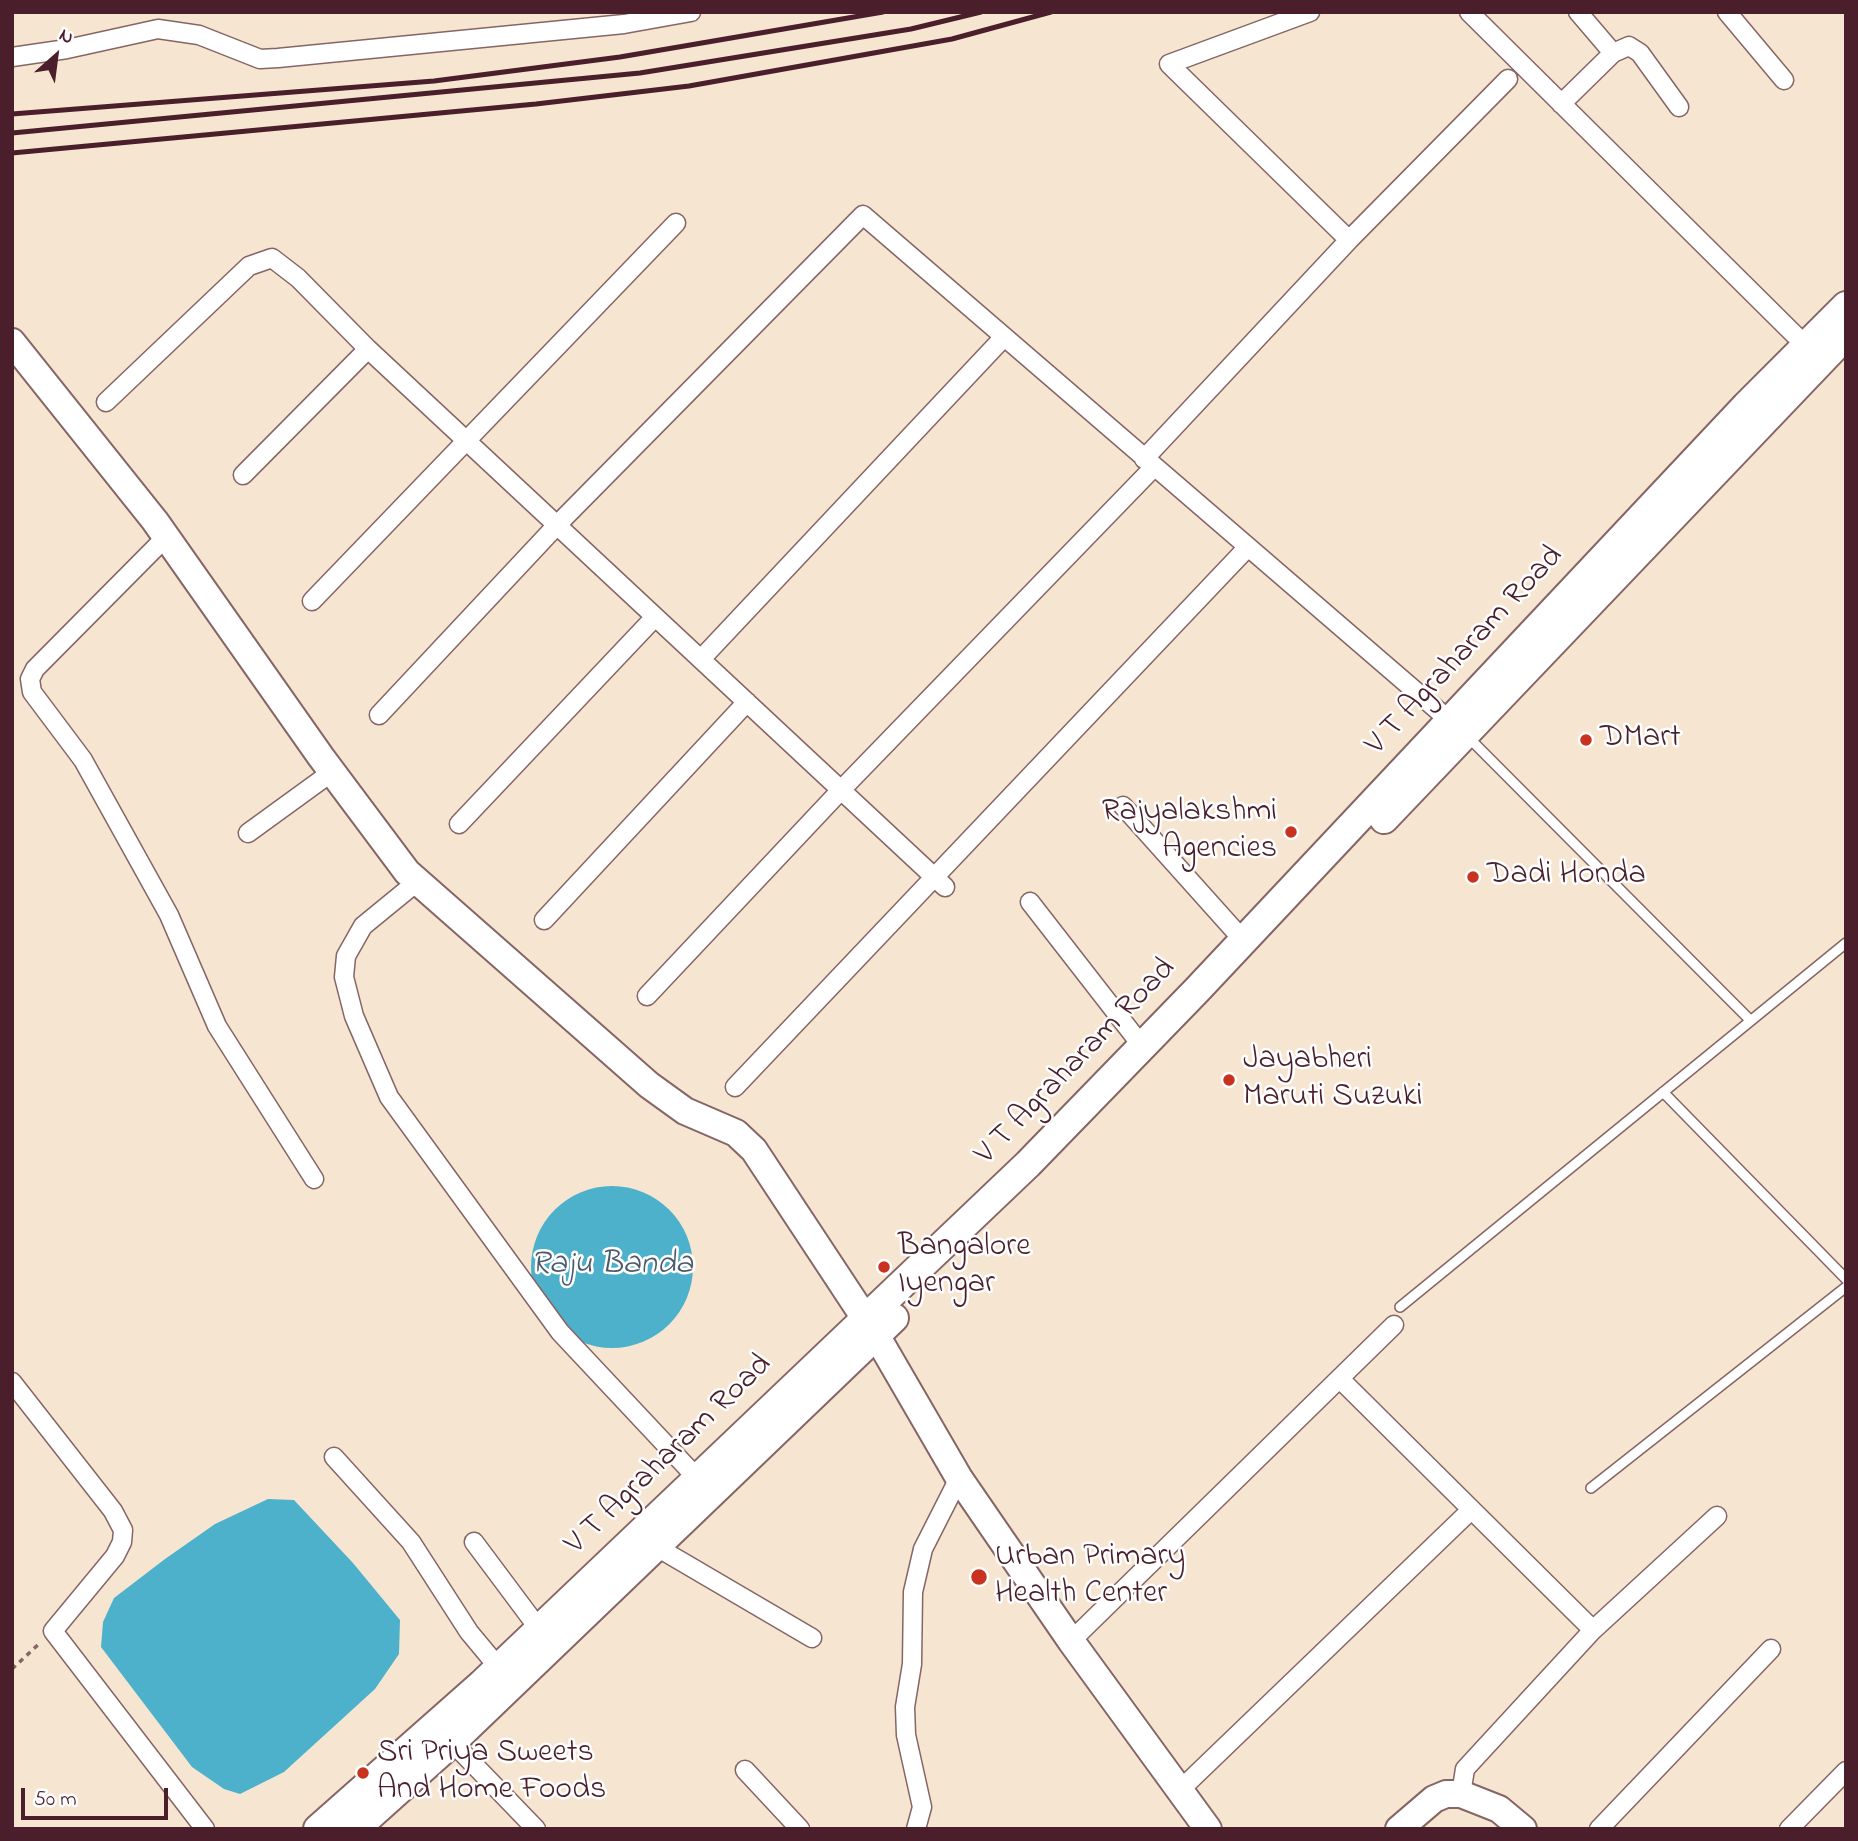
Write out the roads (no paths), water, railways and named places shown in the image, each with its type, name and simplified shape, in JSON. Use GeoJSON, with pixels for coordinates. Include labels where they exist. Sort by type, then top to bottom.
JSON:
{"type":"FeatureCollection","features":[{"type":"Feature","properties":{"kind":"main road","name":"V T Agraharam Road"},"geometry":{"type":"LineString","coordinates":[[318,1829],[499,1668],[697,1478],[871,1326],[991,1226],[1192,1022],[1457,727],[1806,346],[1846,306]]}},
{"type":"Feature","properties":{"kind":"main road","name":"V T Agraharam Road"},"geometry":{"type":"LineString","coordinates":[[871,1326],[1243,940],[1846,335]]}},
{"type":"Feature","properties":{"kind":"main road"},"geometry":{"type":"LineString","coordinates":[[355,1829],[452,1742],[655,1546],[871,1326]]}},
{"type":"Feature","properties":{"kind":"street"},"geometry":{"type":"LineString","coordinates":[[12,57],[67,49],[158,29],[199,34],[260,59],[624,24],[691,12]]}},
{"type":"Feature","properties":{"kind":"street"},"geometry":{"type":"LineString","coordinates":[[1310,12],[1169,65],[1349,240]]}},
{"type":"Feature","properties":{"kind":"street"},"geometry":{"type":"LineString","coordinates":[[1469,12],[1806,346]]}},
{"type":"Feature","properties":{"kind":"street"},"geometry":{"type":"LineString","coordinates":[[1578,12],[1613,53]]}},
{"type":"Feature","properties":{"kind":"street"},"geometry":{"type":"LineString","coordinates":[[1727,12],[1784,80]]}},
{"type":"Feature","properties":{"kind":"street"},"geometry":{"type":"LineString","coordinates":[[1562,104],[1621,47],[1635,48],[1679,107]]}},
{"type":"Feature","properties":{"kind":"street"},"geometry":{"type":"LineString","coordinates":[[647,996],[1149,463],[1349,240],[1508,79]]}},
{"type":"Feature","properties":{"kind":"street"},"geometry":{"type":"LineString","coordinates":[[379,715],[557,525],[863,215],[1457,727]]}},
{"type":"Feature","properties":{"kind":"street"},"geometry":{"type":"LineString","coordinates":[[312,601],[676,223]]}},
{"type":"Feature","properties":{"kind":"street"},"geometry":{"type":"LineString","coordinates":[[106,402],[249,266],[272,258],[298,278],[368,349],[940,882]]}},
{"type":"Feature","properties":{"kind":"street"},"geometry":{"type":"LineString","coordinates":[[701,659],[1004,337]]}},
{"type":"Feature","properties":{"kind":"street"},"geometry":{"type":"LineString","coordinates":[[12,342],[166,537],[332,772],[407,872],[649,1085],[685,1111],[736,1133],[754,1150],[871,1326],[959,1478],[1072,1641],[1208,1829]]}},
{"type":"Feature","properties":{"kind":"street"},"geometry":{"type":"LineString","coordinates":[[243,475],[368,349]]}},
{"type":"Feature","properties":{"kind":"street"},"geometry":{"type":"LineString","coordinates":[[166,537],[35,669],[30,680],[32,692],[83,760],[115,814],[169,915],[217,1026],[314,1179]]}},
{"type":"Feature","properties":{"kind":"street"},"geometry":{"type":"LineString","coordinates":[[735,1087],[940,882],[1248,547]]}},
{"type":"Feature","properties":{"kind":"street"},"geometry":{"type":"LineString","coordinates":[[458,824],[655,617]]}},
{"type":"Feature","properties":{"kind":"street"},"geometry":{"type":"LineString","coordinates":[[544,920],[747,702]]}},
{"type":"Feature","properties":{"kind":"street"},"geometry":{"type":"LineString","coordinates":[[248,833],[332,772]]}},
{"type":"Feature","properties":{"kind":"street"},"geometry":{"type":"LineString","coordinates":[[1123,806],[1243,940]]}},
{"type":"Feature","properties":{"kind":"street"},"geometry":{"type":"LineString","coordinates":[[418,881],[363,926],[346,956],[344,977],[354,1016],[389,1097],[560,1332],[697,1478]]}},
{"type":"Feature","properties":{"kind":"street"},"geometry":{"type":"LineString","coordinates":[[1030,902],[1142,1046]]}},
{"type":"Feature","properties":{"kind":"street"},"geometry":{"type":"LineString","coordinates":[[1072,1641],[1394,1325]]}},
{"type":"Feature","properties":{"kind":"street"},"geometry":{"type":"LineString","coordinates":[[1340,1378],[1593,1630]]}},
{"type":"Feature","properties":{"kind":"street"},"geometry":{"type":"LineString","coordinates":[[12,1382],[113,1511],[123,1530],[122,1542],[115,1556],[53,1631],[205,1829]]}},
{"type":"Feature","properties":{"kind":"street"},"geometry":{"type":"LineString","coordinates":[[334,1457],[411,1542],[469,1632],[499,1668]]}},
{"type":"Feature","properties":{"kind":"street"},"geometry":{"type":"LineString","coordinates":[[916,1829],[922,1807],[906,1735],[905,1707],[912,1664],[913,1592],[923,1549],[959,1478]]}},
{"type":"Feature","properties":{"kind":"street"},"geometry":{"type":"LineString","coordinates":[[1180,1790],[1471,1510]]}},
{"type":"Feature","properties":{"kind":"street"},"geometry":{"type":"LineString","coordinates":[[1461,1794],[1465,1769],[1593,1630],[1717,1516]]}},
{"type":"Feature","properties":{"kind":"street"},"geometry":{"type":"LineString","coordinates":[[474,1542],[539,1629]]}},
{"type":"Feature","properties":{"kind":"street"},"geometry":{"type":"LineString","coordinates":[[655,1546],[812,1638]]}},
{"type":"Feature","properties":{"kind":"street"},"geometry":{"type":"LineString","coordinates":[[1599,1829],[1771,1649]]}},
{"type":"Feature","properties":{"kind":"street"},"geometry":{"type":"LineString","coordinates":[[452,1742],[536,1829]]}},
{"type":"Feature","properties":{"kind":"street"},"geometry":{"type":"LineString","coordinates":[[746,1770],[800,1829]]}},
{"type":"Feature","properties":{"kind":"street"},"geometry":{"type":"LineString","coordinates":[[1789,1829],[1846,1771]]}},
{"type":"Feature","properties":{"kind":"street"},"geometry":{"type":"LineString","coordinates":[[1399,1829],[1434,1799],[1446,1794],[1461,1794],[1499,1809],[1523,1829]]}},
{"type":"Feature","properties":{"kind":"lane"},"geometry":{"type":"LineString","coordinates":[[1457,727],[1750,1020]]}},
{"type":"Feature","properties":{"kind":"lane"},"geometry":{"type":"LineString","coordinates":[[1399,1307],[1750,1020],[1844,947]]}},
{"type":"Feature","properties":{"kind":"lane"},"geometry":{"type":"LineString","coordinates":[[1663,1092],[1846,1279]]}},
{"type":"Feature","properties":{"kind":"lane"},"geometry":{"type":"LineString","coordinates":[[1591,1488],[1846,1287]]}},
{"type":"Feature","properties":{"kind":"water","name":"Raju Banda"},"geometry":{"type":"Polygon","coordinates":[[[612,1186],[643,1192],[670,1209],[687,1236],[693,1267],[687,1298],[670,1325],[643,1342],[612,1348],[581,1342],[554,1325],[537,1298],[531,1267],[537,1236],[554,1209],[581,1192],[612,1186]]]}},
{"type":"Feature","properties":{"kind":"water"},"geometry":{"type":"Polygon","coordinates":[[[268,1499],[294,1500],[353,1563],[400,1620],[399,1654],[375,1689],[284,1772],[240,1794],[224,1789],[192,1767],[101,1647],[103,1622],[114,1598],[165,1559],[215,1524],[268,1499]]]}},
{"type":"Feature","properties":{"kind":"railway"},"geometry":{"type":"LineString","coordinates":[[12,114],[434,81],[620,57],[883,12]]}},
{"type":"Feature","properties":{"kind":"railway"},"geometry":{"type":"LineString","coordinates":[[12,133],[640,73],[911,29],[981,12]]}},
{"type":"Feature","properties":{"kind":"railway"},"geometry":{"type":"LineString","coordinates":[[12,153],[536,104],[689,86],[952,39],[1051,12]]}},
{"type":"Feature","properties":{"kind":"place","name":"DMart"},"geometry":{"type":"Point","coordinates":[1586,740]}},
{"type":"Feature","properties":{"kind":"place","name":"Rajyalakshmi Agencies"},"geometry":{"type":"Point","coordinates":[1291,832]}},
{"type":"Feature","properties":{"kind":"place","name":"Dadi Honda"},"geometry":{"type":"Point","coordinates":[1473,877]}},
{"type":"Feature","properties":{"kind":"place","name":"Jayabheri Maruti Suzuki"},"geometry":{"type":"Point","coordinates":[1229,1080]}},
{"type":"Feature","properties":{"kind":"place","name":"Bangalore Iyengar"},"geometry":{"type":"Point","coordinates":[884,1267]}},
{"type":"Feature","properties":{"kind":"place","name":"Urban Primary Health Center"},"geometry":{"type":"Point","coordinates":[979,1577]}},
{"type":"Feature","properties":{"kind":"place","name":"Sri Priya Sweets And Home Foods"},"geometry":{"type":"Point","coordinates":[363,1773]}}]}
